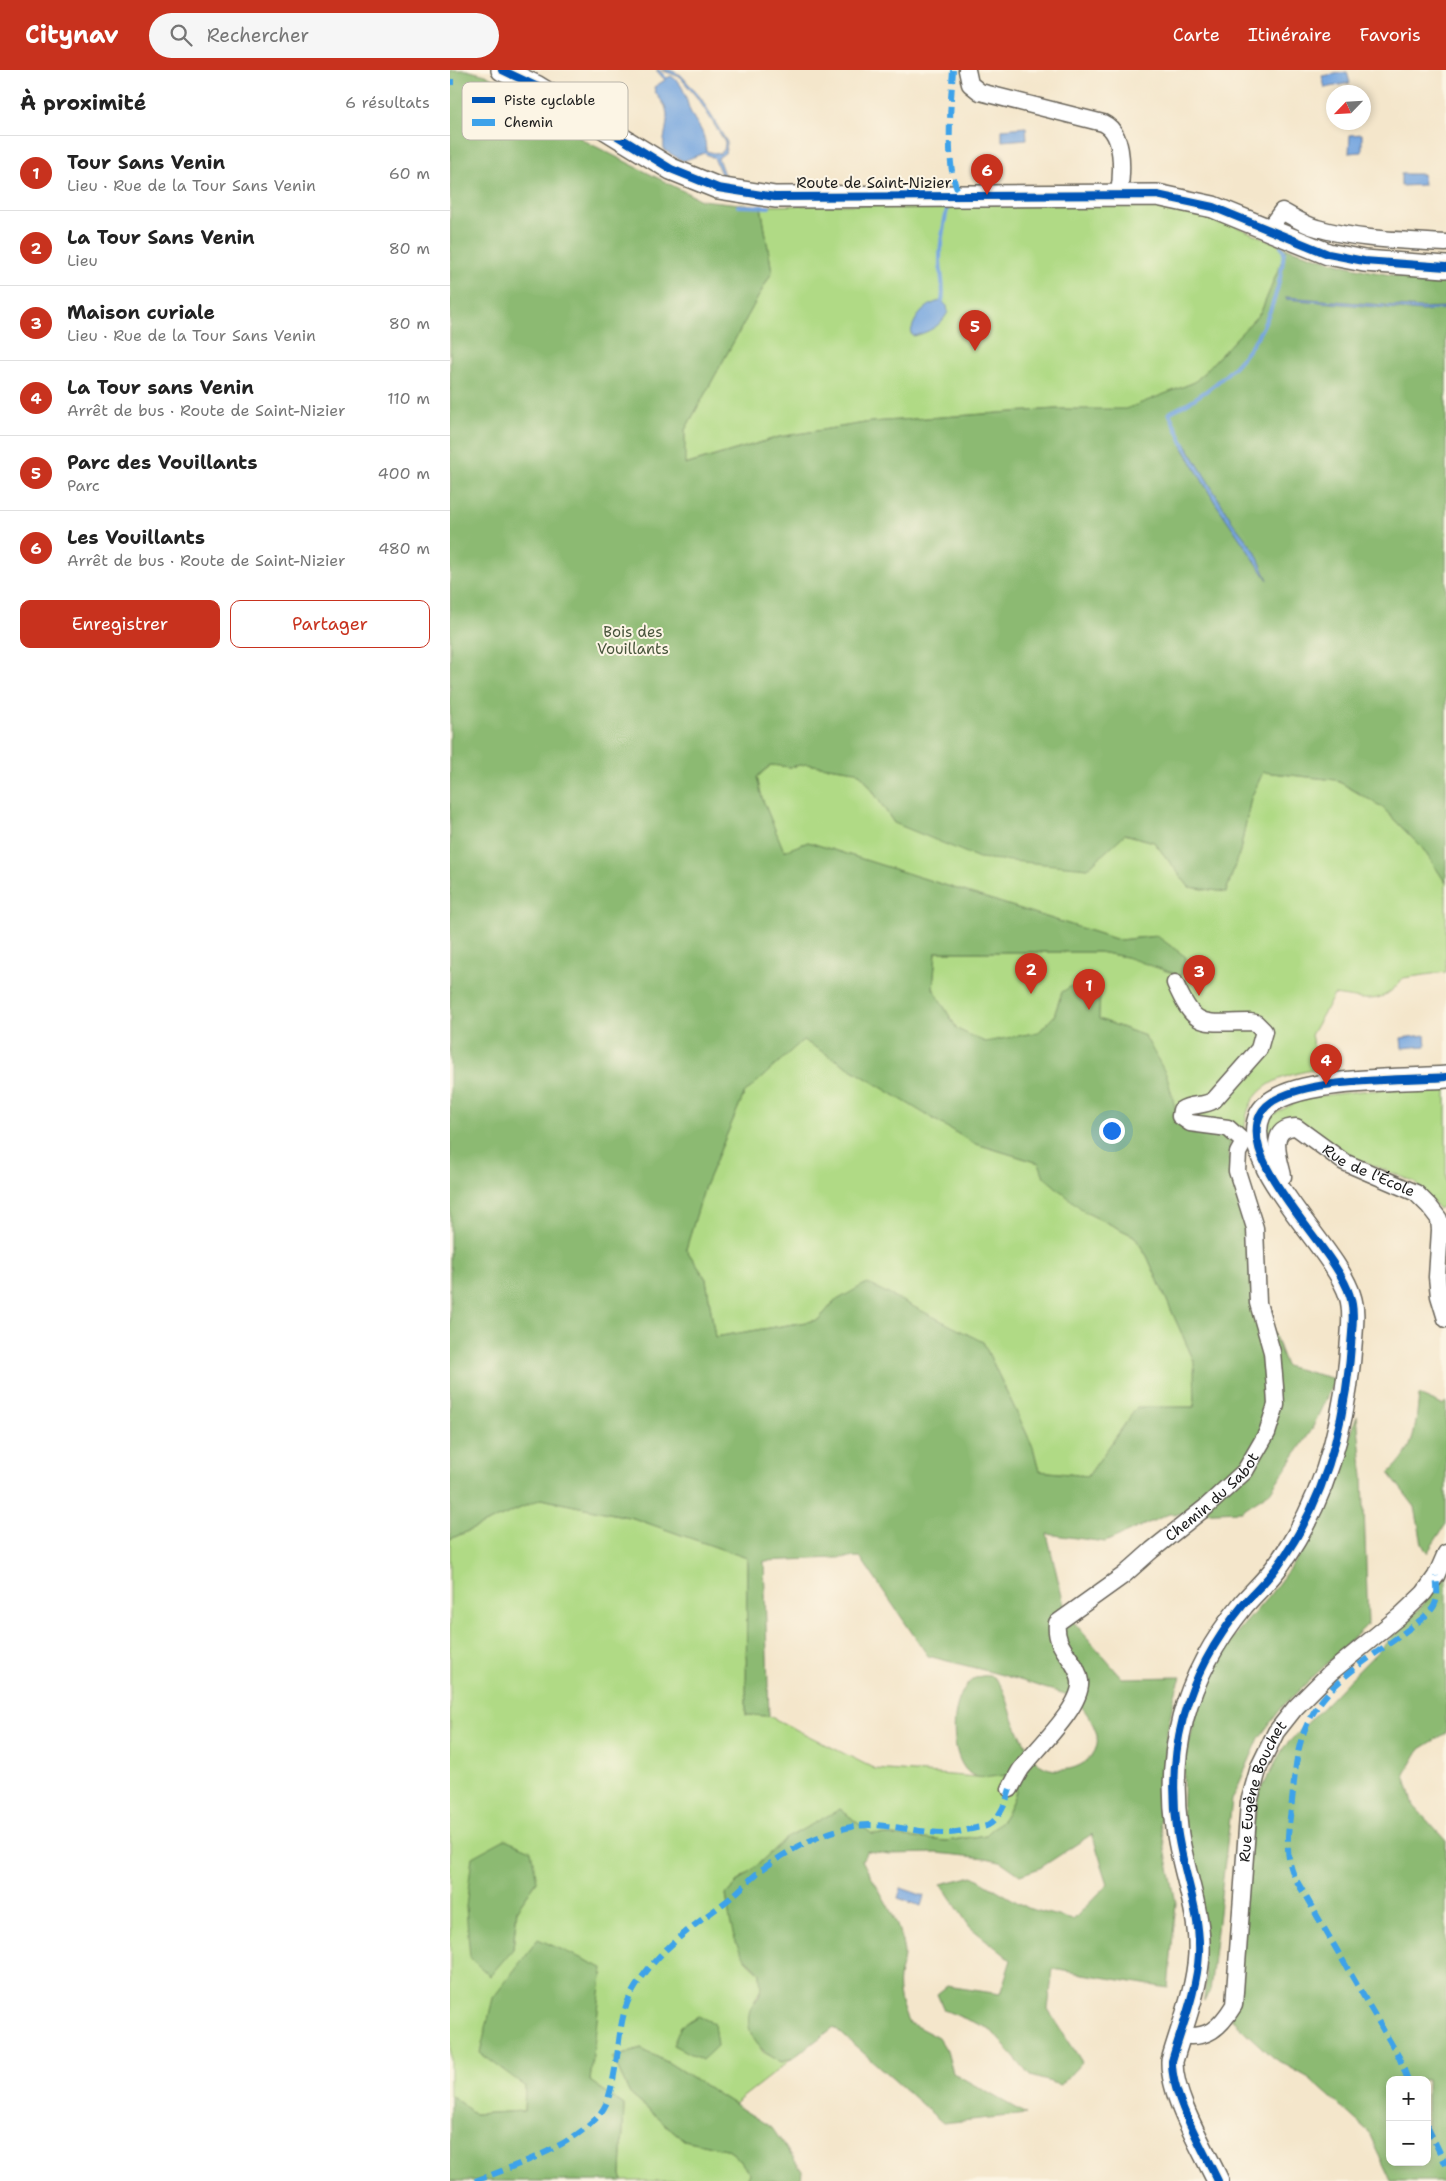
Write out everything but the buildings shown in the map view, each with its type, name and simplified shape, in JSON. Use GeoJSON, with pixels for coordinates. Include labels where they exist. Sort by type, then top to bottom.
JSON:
{"type":"FeatureCollection","features":[{"type":"Feature","properties":{"kind":"main road","name":"Route de Saint-Nizier"},"geometry":{"type":"LineString","coordinates":[[502,70],[527,82]]}},
{"type":"Feature","properties":{"kind":"main road","name":"Route de Saint-Nizier"},"geometry":{"type":"LineString","coordinates":[[624,140],[671,169],[702,183],[733,192],[775,197],[1157,195],[1188,200],[1213,207],[1328,254],[1364,260],[1446,267]]}},
{"type":"Feature","properties":{"kind":"main road"},"geometry":{"type":"LineString","coordinates":[[1218,2181],[1174,2084],[1172,2061],[1196,1977],[1199,1953],[1194,1908],[1177,1829],[1175,1806],[1176,1758],[1184,1717],[1202,1667],[1215,1643],[1280,1562],[1306,1517],[1339,1436],[1352,1325],[1350,1295],[1333,1262],[1275,1181],[1250,1141],[1263,1110],[1273,1100],[1284,1094],[1326,1085],[1446,1077]]}},
{"type":"Feature","properties":{"kind":"street"},"geometry":{"type":"LineString","coordinates":[[967,70],[970,84],[980,92],[1103,123],[1112,127],[1117,136],[1120,168],[1119,194]]}},
{"type":"Feature","properties":{"kind":"street"},"geometry":{"type":"LineString","coordinates":[[1268,230],[1282,211],[1314,228],[1331,232],[1376,238],[1446,243]]}},
{"type":"Feature","properties":{"kind":"street"},"geometry":{"type":"LineString","coordinates":[[1176,983],[1186,1008],[1202,1021],[1250,1022],[1256,1023],[1264,1031],[1259,1049],[1214,1100],[1205,1105],[1187,1106],[1181,1110],[1180,1116],[1190,1123],[1228,1128],[1250,1141]]}},
{"type":"Feature","properties":{"kind":"street","name":"Rue de l'École"},"geometry":{"type":"LineString","coordinates":[[1275,1181],[1283,1176],[1276,1154],[1280,1136],[1284,1130],[1296,1127],[1344,1162],[1416,1193],[1438,1219],[1440,1230],[1437,1276],[1439,1296],[1446,1319]]}},
{"type":"Feature","properties":{"kind":"street","name":"Chemin du Sabot"},"geometry":{"type":"LineString","coordinates":[[1010,1789],[1021,1770],[1052,1735],[1080,1690],[1080,1679],[1055,1635],[1057,1623],[1124,1575],[1206,1507],[1245,1471],[1267,1433],[1276,1405],[1272,1352],[1258,1302],[1255,1228],[1237,1171],[1238,1153],[1250,1141]]}},
{"type":"Feature","properties":{"kind":"street","name":"Rue Eugène Bouchet"},"geometry":{"type":"LineString","coordinates":[[1180,2035],[1192,2037],[1204,2035],[1224,2022],[1234,2005],[1249,1802],[1259,1767],[1276,1732],[1295,1708],[1330,1673],[1401,1615],[1441,1576],[1446,1553]]}},
{"type":"Feature","properties":{"kind":"green space","name":"Bois des Vouillants"},"geometry":{"type":"Polygon","coordinates":[[[450,70],[466,70],[486,75],[496,82],[462,82],[462,140],[584,140],[701,200],[761,206],[772,272],[685,430],[685,465],[779,437],[871,422],[1056,409],[1126,409],[1195,382],[1261,312],[1287,248],[1345,265],[1385,274],[1406,277],[1446,278],[1446,883],[1423,849],[1382,807],[1336,780],[1263,772],[1251,798],[1240,851],[1226,892],[1189,887],[1154,842],[1125,834],[1088,868],[979,858],[894,823],[864,778],[856,771],[806,764],[790,767],[771,765],[757,777],[762,798],[784,851],[808,842],[1119,940],[1157,936],[1186,957],[1181,976],[1126,957],[1099,952],[936,952],[933,988],[957,1029],[985,1042],[1039,1032],[1054,1016],[1062,992],[1082,979],[1100,986],[1099,1019],[1145,1036],[1167,1076],[1179,1123],[1228,1136],[1230,1145],[1229,1157],[1246,1210],[1262,1300],[1286,1366],[1335,1379],[1311,1431],[1270,1492],[1241,1511],[1169,1514],[1105,1542],[1047,1534],[1066,1613],[1122,1678],[1181,1677],[1175,1694],[1167,1732],[1160,1823],[1176,1903],[1168,1988],[1053,1969],[1048,2009],[1082,2062],[1061,2085],[1030,2076],[990,2029],[944,2010],[937,1994],[947,1986],[1000,1994],[1011,1960],[970,1927],[941,1884],[973,1876],[1027,1908],[1073,1920],[1108,1884],[1092,1834],[1040,1868],[1020,1875],[1000,1861],[986,1858],[937,1853],[890,1854],[867,1851],[862,1860],[892,1913],[904,1951],[899,1977],[899,1995],[908,2022],[939,2038],[947,2051],[953,2073],[1026,2114],[943,2123],[834,2027],[793,2058],[782,2062],[768,2054],[756,2042],[749,2027],[750,2010],[760,1993],[760,1973],[739,1948],[731,1926],[726,1894],[785,1839],[840,1809],[872,1834],[946,1841],[986,1835],[1003,1819],[1008,1811],[1016,1792],[1015,1775],[977,1777],[967,1771],[959,1759],[955,1743],[954,1725],[962,1693],[970,1681],[982,1676],[989,1676],[1000,1684],[1023,1740],[1033,1758],[1044,1767],[1054,1770],[1065,1770],[1085,1762],[1097,1747],[1097,1736],[1093,1725],[1087,1714],[1070,1696],[999,1674],[928,1656],[860,1557],[764,1561],[769,1716],[746,1715],[747,1558],[633,1518],[541,1499],[450,1539],[450,70]],[[803,1040],[744,1094],[705,1186],[686,1249],[706,1279],[715,1337],[818,1320],[835,1301],[867,1283],[983,1342],[1033,1447],[1039,1471],[1088,1476],[1137,1407],[1195,1407],[1194,1361],[1147,1256],[1134,1236],[1085,1212],[1044,1177],[1039,1163],[973,1143],[803,1040]]]}},
{"type":"Feature","properties":{"kind":"green space"},"geometry":{"type":"Polygon","coordinates":[[[959,203],[1128,204],[1180,208],[1216,218],[1287,248],[1261,312],[1195,382],[1126,410],[1056,409],[871,422],[779,437],[684,465],[685,430],[772,272],[761,206],[959,203]]]}},
{"type":"Feature","properties":{"kind":"green space"},"geometry":{"type":"Polygon","coordinates":[[[806,764],[856,771],[864,778],[894,823],[1088,868],[1124,834],[1154,842],[1189,887],[1226,892],[1240,851],[1251,798],[1263,772],[1336,780],[1382,807],[1423,849],[1446,883],[1446,972],[1403,978],[1388,993],[1372,999],[1334,995],[1311,1035],[1319,1069],[1279,1079],[1258,1093],[1251,1103],[1245,1131],[1230,1145],[1228,1136],[1179,1123],[1145,1036],[1099,1019],[1062,992],[1054,1016],[1039,1032],[985,1043],[957,1029],[933,988],[936,952],[1099,952],[1126,957],[1157,936],[1119,940],[808,842],[784,852],[762,798],[757,777],[771,765],[790,767],[806,764]]]}},
{"type":"Feature","properties":{"kind":"green space"},"geometry":{"type":"Polygon","coordinates":[[[802,1039],[973,1143],[1039,1163],[1085,1212],[1134,1236],[1147,1256],[1194,1361],[1195,1407],[1137,1408],[1088,1476],[1039,1471],[1033,1447],[983,1342],[835,1301],[818,1320],[715,1337],[706,1279],[686,1249],[705,1186],[744,1094],[802,1039]]]}},
{"type":"Feature","properties":{"kind":"green space"},"geometry":{"type":"Polygon","coordinates":[[[1446,1087],[1446,1204],[1439,1209],[1415,1182],[1354,1158],[1297,1119],[1280,1123],[1265,1136],[1271,1116],[1303,1098],[1360,1091],[1446,1087]]]}},
{"type":"Feature","properties":{"kind":"green space"},"geometry":{"type":"Polygon","coordinates":[[[1419,1395],[1442,1405],[1446,1402],[1446,1524],[1427,1553],[1422,1544],[1415,1507],[1389,1473],[1405,1455],[1413,1438],[1419,1395]]]}},
{"type":"Feature","properties":{"kind":"green space"},"geometry":{"type":"Polygon","coordinates":[[[1357,1416],[1363,1477],[1368,1624],[1283,1706],[1259,1738],[1232,1800],[1210,1991],[1204,2000],[1206,1977],[1182,1825],[1184,1765],[1199,1701],[1227,1644],[1269,1596],[1295,1561],[1330,1495],[1357,1416]]]}},
{"type":"Feature","properties":{"kind":"green space"},"geometry":{"type":"Polygon","coordinates":[[[541,1499],[633,1518],[747,1558],[746,1715],[769,1716],[875,1769],[976,1777],[1015,1775],[1016,1792],[1008,1811],[1003,1819],[986,1835],[946,1841],[872,1834],[840,1809],[744,1876],[726,1894],[734,1935],[748,1962],[760,1973],[761,1989],[753,2004],[751,2033],[763,2052],[782,2062],[793,2058],[734,2104],[669,2063],[641,2049],[613,2058],[630,2094],[684,2140],[730,2150],[750,2173],[746,2181],[623,2181],[621,2175],[624,2105],[590,2081],[602,1969],[525,2086],[524,2111],[475,2114],[450,2095],[450,1539],[541,1499]],[[537,1881],[466,1907],[513,1949],[517,1909],[537,1881]]]}},
{"type":"Feature","properties":{"kind":"green space"},"geometry":{"type":"Polygon","coordinates":[[[1446,1573],[1446,1733],[1420,1749],[1405,1774],[1414,1806],[1446,1841],[1446,2181],[1391,2181],[1368,2131],[1309,2078],[1273,2058],[1229,2017],[1245,1862],[1260,1792],[1284,1747],[1421,1607],[1446,1573]]]}},
{"type":"Feature","properties":{"kind":"green space"},"geometry":{"type":"Polygon","coordinates":[[[505,1839],[531,1850],[537,1881],[517,1909],[513,1949],[490,1976],[470,1958],[466,1907],[472,1857],[505,1839]]]}},
{"type":"Feature","properties":{"kind":"green space"},"geometry":{"type":"Polygon","coordinates":[[[538,1939],[603,1968],[590,2081],[624,2105],[621,2175],[623,2181],[450,2181],[450,2095],[475,2114],[524,2111],[525,2086],[480,2053],[493,1998],[538,1939]]]}},
{"type":"Feature","properties":{"kind":"green space"},"geometry":{"type":"Polygon","coordinates":[[[698,2016],[714,2023],[717,2046],[702,2060],[673,2045],[681,2026],[698,2016]]]}},
{"type":"Feature","properties":{"kind":"green space"},"geometry":{"type":"Polygon","coordinates":[[[641,2049],[669,2063],[772,2128],[802,2171],[801,2181],[746,2181],[750,2173],[730,2150],[684,2140],[630,2094],[613,2058],[641,2049]]]}},
{"type":"Feature","properties":{"kind":"water"},"geometry":{"type":"Polygon","coordinates":[[[656,70],[659,70],[667,78],[671,76],[679,83],[704,137],[706,151],[719,154],[724,150],[725,142],[699,100],[680,77],[661,70],[670,70],[681,75],[701,98],[727,142],[726,152],[718,158],[726,180],[724,181],[714,158],[704,153],[683,161],[664,150],[667,114],[665,106],[654,87],[665,80],[656,70]]]}},
{"type":"Feature","properties":{"kind":"water"},"geometry":{"type":"Polygon","coordinates":[[[1347,72],[1350,83],[1326,85],[1325,88],[1322,76],[1347,72]]]}},
{"type":"Feature","properties":{"kind":"water"},"geometry":{"type":"Polygon","coordinates":[[[1026,127],[1027,139],[1002,141],[1002,129],[1026,127]]]}},
{"type":"Feature","properties":{"kind":"water"},"geometry":{"type":"Polygon","coordinates":[[[1362,134],[1362,152],[1349,153],[1350,135],[1362,134]]]}},
{"type":"Feature","properties":{"kind":"water"},"geometry":{"type":"Polygon","coordinates":[[[1401,174],[1423,174],[1424,185],[1401,186],[1401,174]]]}},
{"type":"Feature","properties":{"kind":"water"},"geometry":{"type":"Polygon","coordinates":[[[1286,297],[1421,308],[1446,307],[1446,309],[1422,311],[1286,299],[1286,297]]]}},
{"type":"Feature","properties":{"kind":"water"},"geometry":{"type":"Polygon","coordinates":[[[942,301],[947,306],[948,312],[942,321],[925,333],[914,336],[911,334],[914,323],[921,312],[931,304],[942,301]]]}},
{"type":"Feature","properties":{"kind":"water"},"geometry":{"type":"Polygon","coordinates":[[[1185,443],[1233,523],[1255,551],[1268,580],[1214,501],[1182,446],[1185,443]]]}},
{"type":"Feature","properties":{"kind":"water"},"geometry":{"type":"Polygon","coordinates":[[[1425,1035],[1426,1046],[1402,1048],[1401,1038],[1425,1035]]]}},
{"type":"Feature","properties":{"kind":"water"},"geometry":{"type":"Polygon","coordinates":[[[901,1888],[924,1896],[921,1906],[898,1898],[901,1888]]]}},
{"type":"Feature","properties":{"kind":"waterway"},"geometry":{"type":"LineString","coordinates":[[942,301],[940,252],[948,205]]}},
{"type":"Feature","properties":{"kind":"waterway"},"geometry":{"type":"LineString","coordinates":[[738,206],[769,207]]}},
{"type":"Feature","properties":{"kind":"waterway"},"geometry":{"type":"LineString","coordinates":[[1185,447],[1169,413],[1215,384],[1234,367],[1249,349],[1262,328],[1280,280],[1284,252],[1281,246]]}},
{"type":"Feature","properties":{"kind":"marked path"},"geometry":{"type":"LineString","coordinates":[[953,70],[950,148],[953,178],[957,189]]}},
{"type":"Feature","properties":{"kind":"marked path"},"geometry":{"type":"LineString","coordinates":[[1406,2076],[1399,2057],[1295,1878],[1289,1859],[1288,1830],[1298,1752],[1310,1718],[1326,1695],[1347,1675],[1421,1620],[1431,1610],[1436,1603],[1436,1576]]}},
{"type":"Feature","properties":{"kind":"marked path"},"geometry":{"type":"LineString","coordinates":[[475,2181],[548,2151],[584,2130],[597,2117],[606,2104],[611,2089],[625,2008],[642,1977],[674,1942],[729,1899],[764,1868],[808,1842],[831,1832],[856,1826],[878,1825],[946,1833],[987,1826],[1000,1813],[1010,1789]]}},
{"type":"Feature","properties":{"kind":"marked path"},"geometry":{"type":"LineString","coordinates":[[1431,2134],[1446,2165]]}},
{"type":"Feature","properties":{"kind":"cycle path"},"geometry":{"type":"LineString","coordinates":[[502,70],[528,82]]}},
{"type":"Feature","properties":{"kind":"cycle path"},"geometry":{"type":"LineString","coordinates":[[624,140],[671,169],[718,188],[775,197],[1157,195],[1213,207],[1328,254],[1364,261],[1446,267]]}},
{"type":"Feature","properties":{"kind":"cycle path"},"geometry":{"type":"LineString","coordinates":[[1218,2181],[1182,2106],[1173,2075],[1172,2061],[1192,1995],[1199,1954],[1197,1922],[1179,1844],[1175,1814],[1175,1773],[1178,1745],[1183,1718],[1193,1688],[1207,1658],[1233,1618],[1275,1569],[1296,1538],[1322,1483],[1340,1424],[1353,1319],[1350,1296],[1341,1276],[1274,1181],[1262,1157],[1257,1135],[1260,1115],[1271,1102],[1291,1093],[1316,1086],[1344,1082],[1446,1077]]}},
{"type":"Feature","properties":{"kind":"place","name":"Les Vouillants"},"geometry":{"type":"Point","coordinates":[987,195]}},
{"type":"Feature","properties":{"kind":"place","name":"Parc des Vouillants"},"geometry":{"type":"Point","coordinates":[975,351]}},
{"type":"Feature","properties":{"kind":"place","name":"La Tour Sans Venin"},"geometry":{"type":"Point","coordinates":[1031,994]}},
{"type":"Feature","properties":{"kind":"place","name":"Maison curiale"},"geometry":{"type":"Point","coordinates":[1199,996]}},
{"type":"Feature","properties":{"kind":"place","name":"Tour Sans Venin"},"geometry":{"type":"Point","coordinates":[1089,1010]}},
{"type":"Feature","properties":{"kind":"place","name":"La Tour sans Venin"},"geometry":{"type":"Point","coordinates":[1326,1085]}}]}
